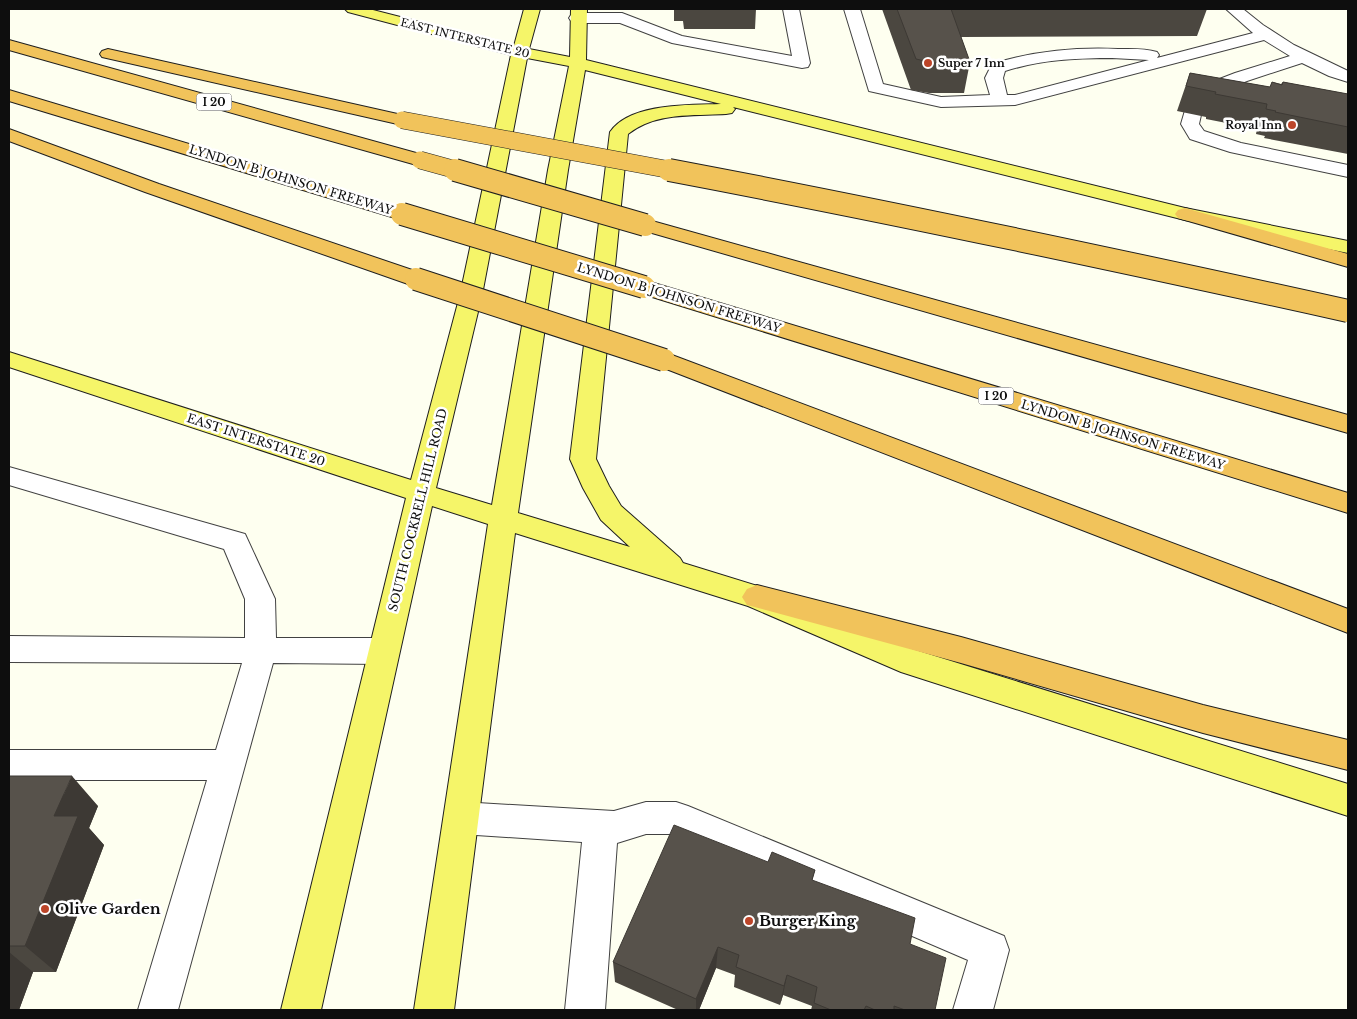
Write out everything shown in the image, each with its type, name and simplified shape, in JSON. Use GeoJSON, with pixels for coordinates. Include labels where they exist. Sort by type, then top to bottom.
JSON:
{"type":"FeatureCollection","features":[{"type":"Feature","properties":{"kind":"highway"},"geometry":{"type":"LineString","coordinates":[[9,39],[48,40]]}},
{"type":"Feature","properties":{"kind":"highway","name":"I 20"},"geometry":{"type":"LineString","coordinates":[[9,45],[1348,424]]}},
{"type":"Feature","properties":{"kind":"highway"},"geometry":{"type":"LineString","coordinates":[[94,50],[402,120],[838,202],[1096,255],[1348,311]]}},
{"type":"Feature","properties":{"kind":"highway","name":"LYNDON B JOHNSON FREEWAY"},"geometry":{"type":"LineString","coordinates":[[9,95],[1348,504]]}},
{"type":"Feature","properties":{"kind":"highway"},"geometry":{"type":"LineString","coordinates":[[9,135],[152,188],[416,279],[664,360],[1348,621]]}},
{"type":"Feature","properties":{"kind":"highway"},"geometry":{"type":"LineString","coordinates":[[1185,214],[1348,261]]}},
{"type":"Feature","properties":{"kind":"highway"},"geometry":{"type":"LineString","coordinates":[[757,597],[961,650],[1203,719],[1348,755]]}},
{"type":"Feature","properties":{"kind":"main road","name":"EAST INTERSTATE 20"},"geometry":{"type":"LineString","coordinates":[[353,9],[520,53],[578,63]]}},
{"type":"Feature","properties":{"kind":"main road","name":"SOUTH COCKRELL HILL ROAD"},"geometry":{"type":"LineString","coordinates":[[301,1010],[421,494],[471,295],[520,53],[532,9]]}},
{"type":"Feature","properties":{"kind":"main road"},"geometry":{"type":"LineString","coordinates":[[434,1010],[503,519],[558,170],[578,63],[578,13]]}},
{"type":"Feature","properties":{"kind":"main road"},"geometry":{"type":"LineString","coordinates":[[578,63],[1185,214],[1348,248]]}},
{"type":"Feature","properties":{"kind":"main road"},"geometry":{"type":"LineString","coordinates":[[678,573],[611,513],[596,488],[583,459],[619,132],[633,120],[665,112],[758,108]]}},
{"type":"Feature","properties":{"kind":"main road","name":"EAST INTERSTATE 20"},"geometry":{"type":"LineString","coordinates":[[9,360],[503,519]]}},
{"type":"Feature","properties":{"kind":"main road"},"geometry":{"type":"LineString","coordinates":[[503,519],[757,597],[901,660],[1348,800]]}},
{"type":"Feature","properties":{"kind":"street"},"geometry":{"type":"LineString","coordinates":[[578,13],[622,18],[678,40],[802,63],[791,9]]}},
{"type":"Feature","properties":{"kind":"street"},"geometry":{"type":"LineString","coordinates":[[852,9],[875,87],[941,102],[1015,100],[1267,34]]}},
{"type":"Feature","properties":{"kind":"street"},"geometry":{"type":"LineString","coordinates":[[1234,9],[1248,22],[1305,57],[1348,77]]}},
{"type":"Feature","properties":{"kind":"street"},"geometry":{"type":"LineString","coordinates":[[1000,100],[994,78],[998,68],[1019,60],[1046,56],[1085,54],[1138,54],[1179,57]]}},
{"type":"Feature","properties":{"kind":"street"},"geometry":{"type":"LineString","coordinates":[[1305,57],[1197,94],[1190,124],[1197,135],[1237,148],[1348,171]]}},
{"type":"Feature","properties":{"kind":"street"},"geometry":{"type":"LineString","coordinates":[[1234,80],[1262,86]]}},
{"type":"Feature","properties":{"kind":"street"},"geometry":{"type":"LineString","coordinates":[[9,476],[235,542],[260,599],[261,652],[158,1010]]}},
{"type":"Feature","properties":{"kind":"street"},"geometry":{"type":"LineString","coordinates":[[9,649],[261,652],[384,651]]}},
{"type":"Feature","properties":{"kind":"street"},"geometry":{"type":"LineString","coordinates":[[9,765],[228,765]]}},
{"type":"Feature","properties":{"kind":"street"},"geometry":{"type":"LineString","coordinates":[[461,818],[614,828],[646,818],[676,818],[990,950],[973,1010]]}},
{"type":"Feature","properties":{"kind":"street"},"geometry":{"type":"LineString","coordinates":[[585,1010],[601,827]]}},
{"type":"Feature","properties":{"kind":"building"},"geometry":{"type":"Polygon","coordinates":[[[897,9],[951,9],[970,62],[934,63],[916,59],[897,9]]]}},
{"type":"Feature","properties":{"kind":"building"},"geometry":{"type":"Polygon","coordinates":[[[1190,73],[1270,87],[1272,82],[1282,85],[1283,82],[1348,94],[1348,127],[1275,112],[1266,109],[1267,104],[1215,94],[1216,92],[1186,86],[1190,73]]]}},
{"type":"Feature","properties":{"kind":"building"},"geometry":{"type":"Polygon","coordinates":[[[9,776],[72,776],[54,816],[78,816],[25,946],[9,946],[9,776]]]}},
{"type":"Feature","properties":{"kind":"building","name":"Burger King"},"geometry":{"type":"Polygon","coordinates":[[[674,825],[768,862],[772,852],[815,870],[812,880],[915,918],[910,944],[946,958],[935,1010],[905,1010],[894,1006],[894,1010],[875,1010],[866,1006],[864,1010],[831,1010],[814,1003],[817,987],[787,975],[784,986],[736,967],[739,955],[718,947],[696,999],[613,962],[674,825]]]}},
{"type":"Feature","properties":{"kind":"place","name":"Super 7 Inn"},"geometry":{"type":"Point","coordinates":[928,63]}},
{"type":"Feature","properties":{"kind":"place","name":"Royal Inn"},"geometry":{"type":"Point","coordinates":[1292,125]}},
{"type":"Feature","properties":{"kind":"place","name":"Olive Garden"},"geometry":{"type":"Point","coordinates":[45,909]}},
{"type":"Feature","properties":{"kind":"place","name":"Burger King"},"geometry":{"type":"Point","coordinates":[749,921]}}]}
